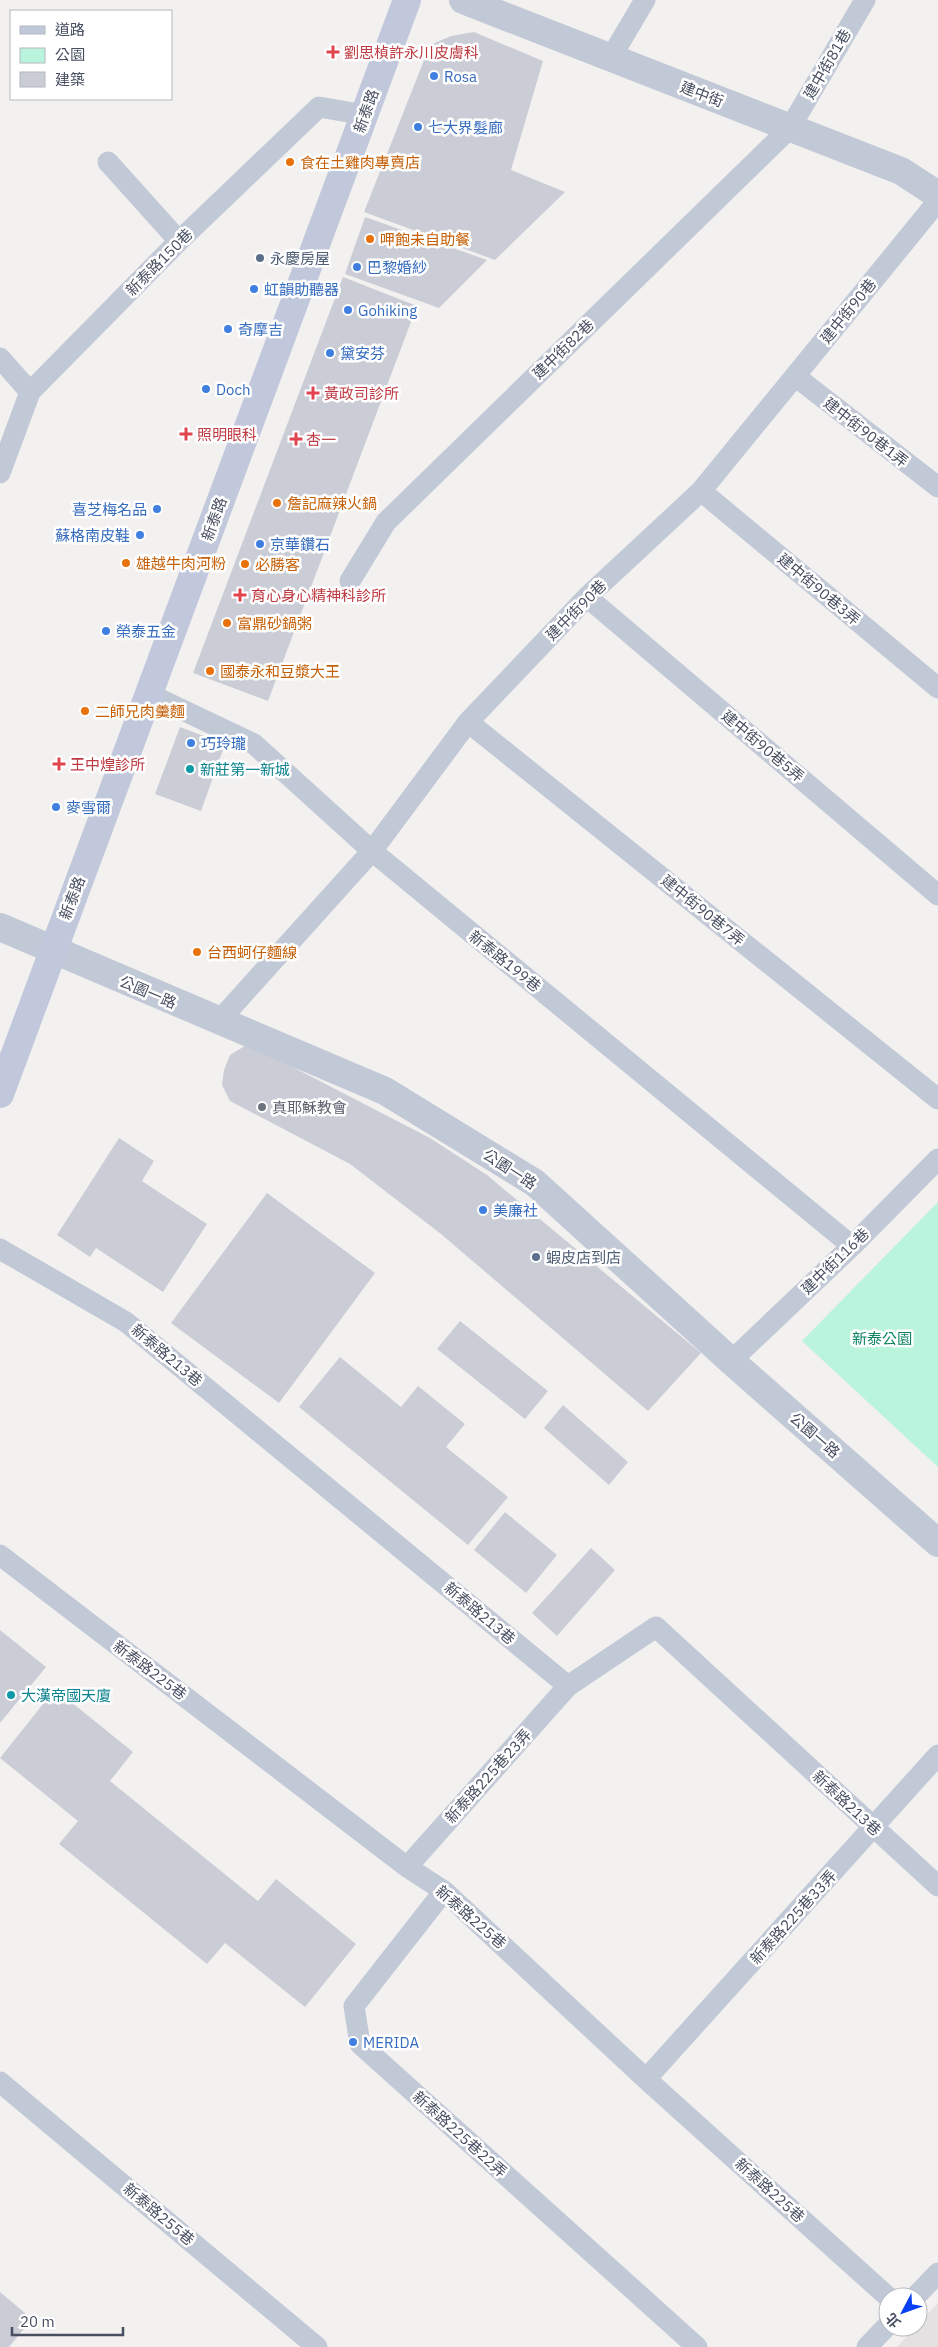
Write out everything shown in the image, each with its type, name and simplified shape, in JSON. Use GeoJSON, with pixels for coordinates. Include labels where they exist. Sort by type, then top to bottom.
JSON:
{"type":"FeatureCollection","features":[{"type":"Feature","properties":{"kind":"main road","name":"新泰路"},"geometry":{"type":"LineString","coordinates":[[0,1094],[407,0]]}},
{"type":"Feature","properties":{"kind":"street","name":"建中街"},"geometry":{"type":"LineString","coordinates":[[463,0],[901,171],[938,195]]}},
{"type":"Feature","properties":{"kind":"street","name":"公園一路"},"geometry":{"type":"LineString","coordinates":[[0,927],[218,1022],[385,1091],[535,1183],[731,1361],[938,1543]]}},
{"type":"Feature","properties":{"kind":"lane"},"geometry":{"type":"LineString","coordinates":[[610,59],[645,0]]}},
{"type":"Feature","properties":{"kind":"lane","name":"建中街81巷"},"geometry":{"type":"LineString","coordinates":[[790,128],[865,0]]}},
{"type":"Feature","properties":{"kind":"lane","name":"新泰路150巷"},"geometry":{"type":"LineString","coordinates":[[0,473],[30,392],[180,241],[319,106],[365,115]]}},
{"type":"Feature","properties":{"kind":"lane","name":"建中街82巷"},"geometry":{"type":"LineString","coordinates":[[350,581],[386,522],[790,128]]}},
{"type":"Feature","properties":{"kind":"lane"},"geometry":{"type":"LineString","coordinates":[[108,162],[180,241]]}},
{"type":"Feature","properties":{"kind":"lane","name":"建中街90巷"},"geometry":{"type":"LineString","coordinates":[[218,1022],[372,851],[468,722],[587,598],[701,491],[938,201]]}},
{"type":"Feature","properties":{"kind":"lane"},"geometry":{"type":"LineString","coordinates":[[0,358],[30,392]]}},
{"type":"Feature","properties":{"kind":"lane","name":"建中街90巷1弄"},"geometry":{"type":"LineString","coordinates":[[795,376],[938,488]]}},
{"type":"Feature","properties":{"kind":"lane","name":"建中街90巷3弄"},"geometry":{"type":"LineString","coordinates":[[701,491],[938,688]]}},
{"type":"Feature","properties":{"kind":"lane","name":"建中街90巷5弄"},"geometry":{"type":"LineString","coordinates":[[587,598],[938,895]]}},
{"type":"Feature","properties":{"kind":"lane","name":"新泰路199巷"},"geometry":{"type":"LineString","coordinates":[[149,694],[254,744],[372,851],[852,1246]]}},
{"type":"Feature","properties":{"kind":"lane","name":"建中街90巷7弄"},"geometry":{"type":"LineString","coordinates":[[468,722],[938,1098]]}},
{"type":"Feature","properties":{"kind":"lane","name":"建中街116巷"},"geometry":{"type":"LineString","coordinates":[[731,1361],[852,1246],[938,1159]]}},
{"type":"Feature","properties":{"kind":"lane","name":"新泰路213巷"},"geometry":{"type":"LineString","coordinates":[[0,1249],[126,1322],[568,1686],[656,1627],[938,1886]]}},
{"type":"Feature","properties":{"kind":"lane","name":"新泰路225巷"},"geometry":{"type":"LineString","coordinates":[[0,1555],[407,1867],[444,1891],[646,2079],[878,2288]]}},
{"type":"Feature","properties":{"kind":"lane","name":"新泰路225巷23弄"},"geometry":{"type":"LineString","coordinates":[[407,1867],[568,1686]]}},
{"type":"Feature","properties":{"kind":"lane","name":"新泰路225巷33弄"},"geometry":{"type":"LineString","coordinates":[[646,2079],[938,1755]]}},
{"type":"Feature","properties":{"kind":"lane","name":"新泰路225巷22弄"},"geometry":{"type":"LineString","coordinates":[[444,1891],[354,2006],[360,2044],[697,2347]]}},
{"type":"Feature","properties":{"kind":"lane","name":"新泰路255巷"},"geometry":{"type":"LineString","coordinates":[[0,2082],[317,2347]]}},
{"type":"Feature","properties":{"kind":"lane"},"geometry":{"type":"LineString","coordinates":[[925,2287],[938,2273]]}},
{"type":"Feature","properties":{"kind":"lane"},"geometry":{"type":"LineString","coordinates":[[867,2347],[878,2335]]}},
{"type":"Feature","properties":{"kind":"shaded area"},"geometry":{"type":"Polygon","coordinates":[[[938,2303],[938,2347],[897,2347],[906,2337],[928,2337],[928,2314],[938,2303]]]}},
{"type":"Feature","properties":{"kind":"green space","name":"新泰公園"},"geometry":{"type":"Polygon","coordinates":[[[938,1202],[938,1467],[802,1341],[938,1202]]]}},
{"type":"Feature","properties":{"kind":"building"},"geometry":{"type":"Polygon","coordinates":[[[474,32],[543,61],[511,170],[565,192],[495,260],[364,212],[430,45],[451,36],[474,32]]]}},
{"type":"Feature","properties":{"kind":"building"},"geometry":{"type":"Polygon","coordinates":[[[365,217],[487,260],[439,308],[345,274],[365,217]]]}},
{"type":"Feature","properties":{"kind":"building"},"geometry":{"type":"Polygon","coordinates":[[[343,277],[417,306],[268,701],[193,673],[343,277]]]}},
{"type":"Feature","properties":{"kind":"building","name":"新莊第一新城"},"geometry":{"type":"Polygon","coordinates":[[[180,727],[225,744],[201,811],[155,794],[180,727]]]}},
{"type":"Feature","properties":{"kind":"building"},"geometry":{"type":"Polygon","coordinates":[[[248,1044],[430,1138],[487,1175],[701,1353],[648,1411],[441,1234],[350,1164],[230,1101],[222,1085],[224,1070],[230,1055],[248,1044]]]}},
{"type":"Feature","properties":{"kind":"building"},"geometry":{"type":"Polygon","coordinates":[[[119,1138],[154,1161],[142,1181],[207,1224],[163,1292],[96,1248],[90,1257],[57,1235],[119,1138]]]}},
{"type":"Feature","properties":{"kind":"building"},"geometry":{"type":"Polygon","coordinates":[[[267,1193],[375,1273],[279,1403],[171,1323],[267,1193]]]}},
{"type":"Feature","properties":{"kind":"building"},"geometry":{"type":"Polygon","coordinates":[[[460,1321],[548,1391],[525,1419],[437,1349],[460,1321]]]}},
{"type":"Feature","properties":{"kind":"building"},"geometry":{"type":"Polygon","coordinates":[[[340,1357],[401,1407],[418,1386],[465,1424],[446,1447],[508,1497],[468,1545],[299,1407],[340,1357]]]}},
{"type":"Feature","properties":{"kind":"building"},"geometry":{"type":"Polygon","coordinates":[[[563,1405],[628,1462],[609,1485],[544,1428],[563,1405]]]}},
{"type":"Feature","properties":{"kind":"building"},"geometry":{"type":"Polygon","coordinates":[[[505,1512],[557,1555],[526,1593],[474,1550],[505,1512]]]}},
{"type":"Feature","properties":{"kind":"building"},"geometry":{"type":"Polygon","coordinates":[[[591,1548],[615,1570],[557,1636],[532,1613],[591,1548]]]}},
{"type":"Feature","properties":{"kind":"building","name":"大漢帝國天廈"},"geometry":{"type":"Polygon","coordinates":[[[0,1630],[46,1667],[0,1723],[0,1630]]]}},
{"type":"Feature","properties":{"kind":"building"},"geometry":{"type":"Polygon","coordinates":[[[55,1689],[133,1752],[110,1781],[258,1901],[276,1879],[356,1944],[305,2007],[225,1943],[207,1964],[59,1844],[78,1821],[0,1758],[55,1689]]]}},
{"type":"Feature","properties":{"kind":"building"},"geometry":{"type":"Polygon","coordinates":[[[0,2292],[32,2319],[9,2347],[0,2347],[0,2292]]]}},
{"type":"Feature","properties":{"kind":"place","name":"劉思楨許永川皮膚科"},"geometry":{"type":"Point","coordinates":[333,52]}},
{"type":"Feature","properties":{"kind":"place","name":"Rosa"},"geometry":{"type":"Point","coordinates":[434,76]}},
{"type":"Feature","properties":{"kind":"place","name":"七大界髮廊"},"geometry":{"type":"Point","coordinates":[418,127]}},
{"type":"Feature","properties":{"kind":"place","name":"食在土雞肉專賣店"},"geometry":{"type":"Point","coordinates":[290,162]}},
{"type":"Feature","properties":{"kind":"place","name":"呷飽未自助餐"},"geometry":{"type":"Point","coordinates":[370,239]}},
{"type":"Feature","properties":{"kind":"place","name":"永慶房屋"},"geometry":{"type":"Point","coordinates":[260,258]}},
{"type":"Feature","properties":{"kind":"place","name":"巴黎婚紗"},"geometry":{"type":"Point","coordinates":[357,267]}},
{"type":"Feature","properties":{"kind":"place","name":"虹韻助聽器"},"geometry":{"type":"Point","coordinates":[254,289]}},
{"type":"Feature","properties":{"kind":"place","name":"Gohiking"},"geometry":{"type":"Point","coordinates":[348,310]}},
{"type":"Feature","properties":{"kind":"place","name":"奇摩吉"},"geometry":{"type":"Point","coordinates":[228,329]}},
{"type":"Feature","properties":{"kind":"place","name":"黛安芬"},"geometry":{"type":"Point","coordinates":[330,353]}},
{"type":"Feature","properties":{"kind":"place","name":"Doch"},"geometry":{"type":"Point","coordinates":[206,389]}},
{"type":"Feature","properties":{"kind":"place","name":"黃政司診所"},"geometry":{"type":"Point","coordinates":[313,393]}},
{"type":"Feature","properties":{"kind":"place","name":"照明眼科"},"geometry":{"type":"Point","coordinates":[186,434]}},
{"type":"Feature","properties":{"kind":"place","name":"杏一"},"geometry":{"type":"Point","coordinates":[296,439]}},
{"type":"Feature","properties":{"kind":"place","name":"詹記麻辣火鍋"},"geometry":{"type":"Point","coordinates":[277,503]}},
{"type":"Feature","properties":{"kind":"place","name":"喜芝梅名品"},"geometry":{"type":"Point","coordinates":[157,509]}},
{"type":"Feature","properties":{"kind":"place","name":"蘇格南皮鞋"},"geometry":{"type":"Point","coordinates":[140,535]}},
{"type":"Feature","properties":{"kind":"place","name":"京華鑽石"},"geometry":{"type":"Point","coordinates":[260,544]}},
{"type":"Feature","properties":{"kind":"place","name":"雄越牛肉河粉"},"geometry":{"type":"Point","coordinates":[126,563]}},
{"type":"Feature","properties":{"kind":"place","name":"必勝客"},"geometry":{"type":"Point","coordinates":[245,564]}},
{"type":"Feature","properties":{"kind":"place","name":"育心身心精神科診所"},"geometry":{"type":"Point","coordinates":[240,595]}},
{"type":"Feature","properties":{"kind":"place","name":"富鼎砂鍋粥"},"geometry":{"type":"Point","coordinates":[227,623]}},
{"type":"Feature","properties":{"kind":"place","name":"榮泰五金"},"geometry":{"type":"Point","coordinates":[106,631]}},
{"type":"Feature","properties":{"kind":"place","name":"國泰永和豆漿大王"},"geometry":{"type":"Point","coordinates":[210,671]}},
{"type":"Feature","properties":{"kind":"place","name":"二師兄肉羹麵"},"geometry":{"type":"Point","coordinates":[85,711]}},
{"type":"Feature","properties":{"kind":"place","name":"巧玲瓏"},"geometry":{"type":"Point","coordinates":[191,743]}},
{"type":"Feature","properties":{"kind":"place","name":"王中煌診所"},"geometry":{"type":"Point","coordinates":[59,764]}},
{"type":"Feature","properties":{"kind":"place","name":"新莊第一新城"},"geometry":{"type":"Point","coordinates":[190,769]}},
{"type":"Feature","properties":{"kind":"place","name":"麥雪爾"},"geometry":{"type":"Point","coordinates":[56,807]}},
{"type":"Feature","properties":{"kind":"place","name":"台西蚵仔麵線"},"geometry":{"type":"Point","coordinates":[197,952]}},
{"type":"Feature","properties":{"kind":"place","name":"真耶穌教會"},"geometry":{"type":"Point","coordinates":[262,1107]}},
{"type":"Feature","properties":{"kind":"place","name":"美廉社"},"geometry":{"type":"Point","coordinates":[483,1210]}},
{"type":"Feature","properties":{"kind":"place","name":"蝦皮店到店"},"geometry":{"type":"Point","coordinates":[536,1257]}},
{"type":"Feature","properties":{"kind":"place","name":"大漢帝國天廈"},"geometry":{"type":"Point","coordinates":[11,1695]}},
{"type":"Feature","properties":{"kind":"place","name":"MERIDA"},"geometry":{"type":"Point","coordinates":[353,2042]}}]}
